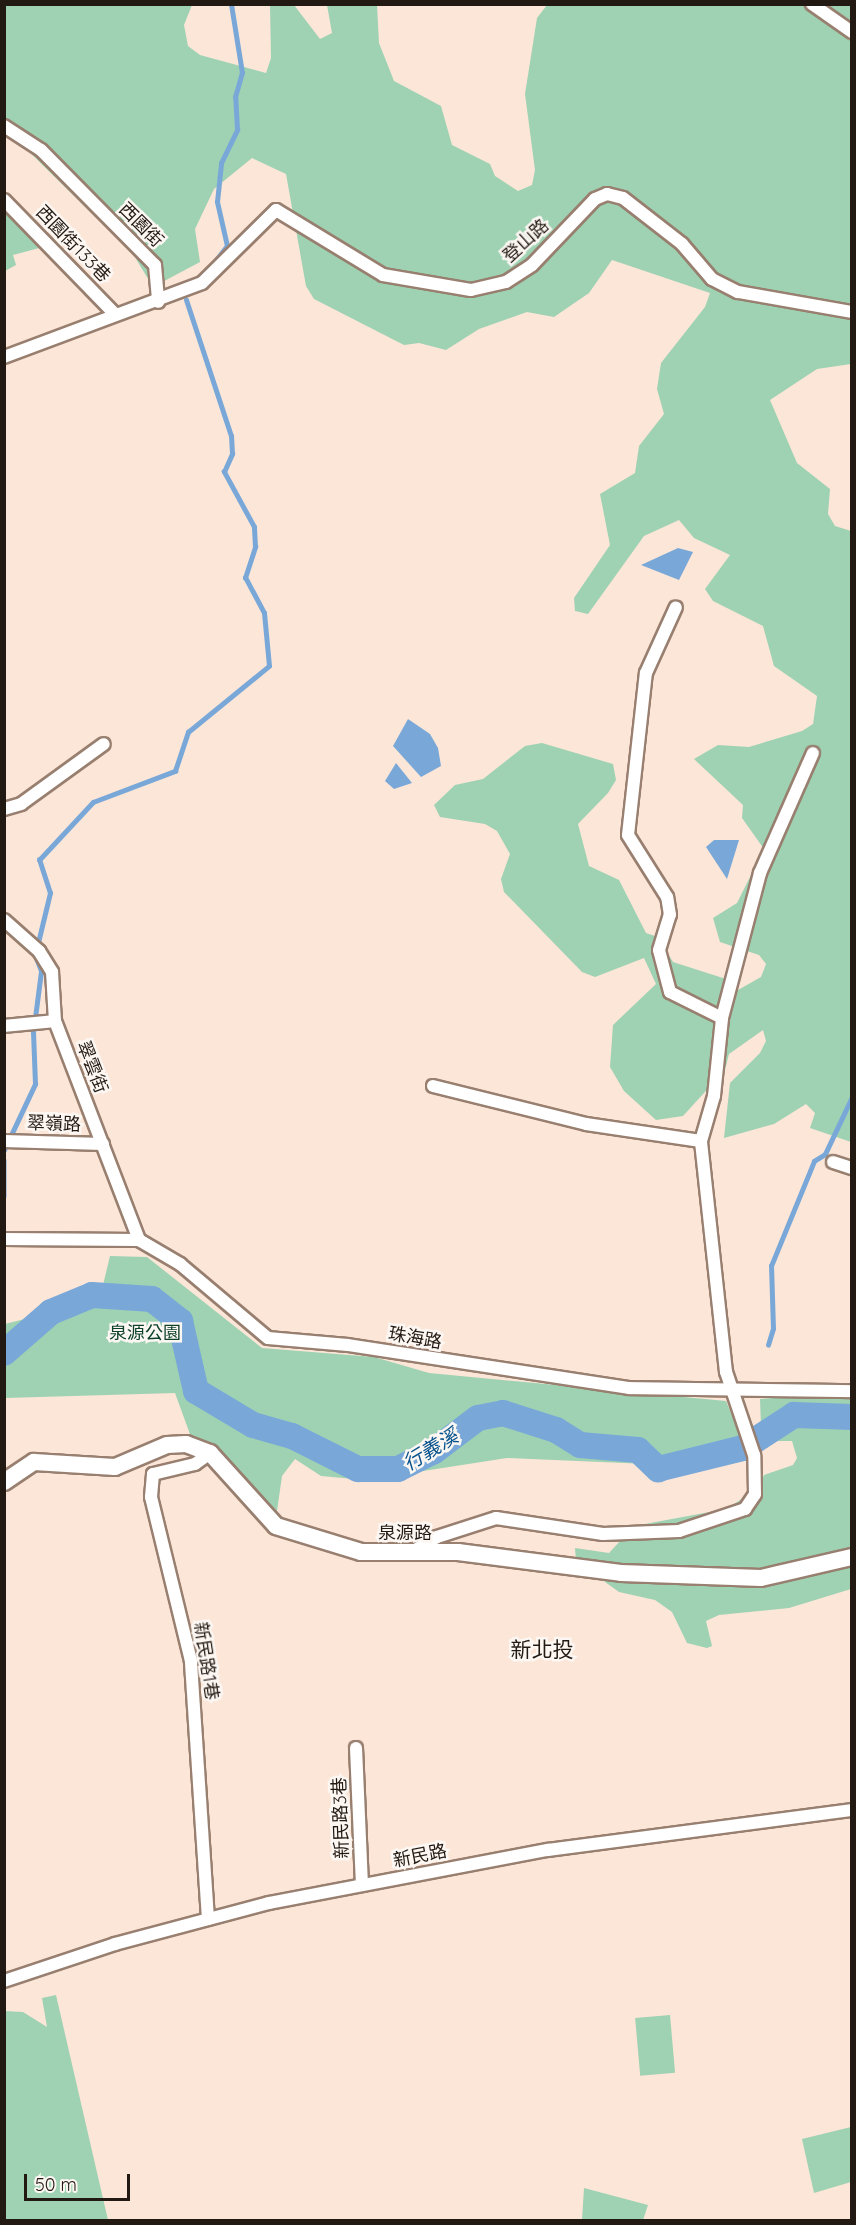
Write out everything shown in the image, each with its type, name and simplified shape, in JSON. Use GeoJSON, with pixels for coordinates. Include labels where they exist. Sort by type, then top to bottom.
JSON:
{"type":"FeatureCollection","features":[{"type":"Feature","properties":{"kind":"street"},"geometry":{"type":"LineString","coordinates":[[812,4],[852,32]]}},
{"type":"Feature","properties":{"kind":"street","name":"西園街"},"geometry":{"type":"LineString","coordinates":[[4,126],[41,150],[155,265],[158,302]]}},
{"type":"Feature","properties":{"kind":"street","name":"登山路"},"geometry":{"type":"LineString","coordinates":[[158,302],[202,283],[276,210],[383,275],[471,290],[506,282],[532,265],[595,200],[607,194],[623,198],[682,244],[721,283],[738,292],[852,312]]}},
{"type":"Feature","properties":{"kind":"street","name":"西園街133巷"},"geometry":{"type":"LineString","coordinates":[[4,201],[115,314]]}},
{"type":"Feature","properties":{"kind":"street"},"geometry":{"type":"LineString","coordinates":[[4,357],[115,314],[158,302]]}},
{"type":"Feature","properties":{"kind":"street"},"geometry":{"type":"LineString","coordinates":[[676,607],[646,673],[628,835],[667,897],[670,915],[659,950],[670,992],[722,1017]]}},
{"type":"Feature","properties":{"kind":"street"},"geometry":{"type":"LineString","coordinates":[[4,809],[21,804],[104,744]]}},
{"type":"Feature","properties":{"kind":"street"},"geometry":{"type":"LineString","coordinates":[[411,1553],[438,1537],[496,1518],[603,1534],[679,1531],[745,1509],[758,1476],[745,1424],[732,1391],[700,1141],[714,1096],[722,1017],[760,873],[813,753]]}},
{"type":"Feature","properties":{"kind":"street","name":"翠雲街"},"geometry":{"type":"LineString","coordinates":[[6,925],[39,951],[52,972],[55,1021],[139,1240]]}},
{"type":"Feature","properties":{"kind":"street"},"geometry":{"type":"LineString","coordinates":[[4,1026],[55,1021]]}},
{"type":"Feature","properties":{"kind":"street"},"geometry":{"type":"LineString","coordinates":[[433,1086],[586,1124],[700,1141]]}},
{"type":"Feature","properties":{"kind":"street","name":"翠嶺路"},"geometry":{"type":"LineString","coordinates":[[4,1141],[103,1143]]}},
{"type":"Feature","properties":{"kind":"street"},"geometry":{"type":"LineString","coordinates":[[833,1162],[852,1168]]}},
{"type":"Feature","properties":{"kind":"street","name":"珠海路"},"geometry":{"type":"LineString","coordinates":[[4,1239],[139,1240],[180,1264],[268,1338],[348,1344],[562,1381],[732,1391],[852,1391]]}},
{"type":"Feature","properties":{"kind":"street"},"geometry":{"type":"LineString","coordinates":[[4,1482],[34,1462],[114,1467],[167,1445],[186,1444],[210,1453]]}},
{"type":"Feature","properties":{"kind":"street","name":"泉源路"},"geometry":{"type":"LineString","coordinates":[[210,1453],[276,1526],[361,1552],[516,1556],[621,1573],[761,1578],[852,1557]]}},
{"type":"Feature","properties":{"kind":"street","name":"新民路1巷"},"geometry":{"type":"LineString","coordinates":[[208,1919],[191,1661],[151,1497],[153,1474],[195,1464],[210,1453]]}},
{"type":"Feature","properties":{"kind":"street","name":"新民路3巷"},"geometry":{"type":"LineString","coordinates":[[356,1748],[362,1886]]}},
{"type":"Feature","properties":{"kind":"street","name":"新民路"},"geometry":{"type":"LineString","coordinates":[[4,1981],[208,1919],[362,1886],[548,1850],[852,1810]]}},
{"type":"Feature","properties":{"kind":"green space"},"geometry":{"type":"Polygon","coordinates":[[[4,5],[192,5],[184,25],[188,46],[200,55],[266,73],[271,58],[270,5],[294,5],[320,39],[332,33],[327,5],[377,5],[379,43],[394,81],[441,106],[452,145],[490,164],[495,176],[518,191],[532,185],[535,170],[525,94],[537,18],[547,5],[851,5],[851,364],[817,369],[770,400],[797,463],[830,489],[828,514],[835,526],[851,531],[851,1142],[810,1128],[815,1113],[806,1104],[774,1124],[724,1138],[730,1083],[760,1053],[766,1041],[763,1030],[729,1054],[725,1070],[683,1116],[656,1120],[624,1091],[610,1067],[613,1025],[656,984],[644,958],[595,977],[582,972],[504,892],[501,879],[510,854],[497,831],[485,824],[440,817],[434,805],[455,785],[483,779],[525,746],[542,743],[613,764],[616,780],[608,793],[578,824],[589,866],[619,880],[646,933],[658,937],[673,962],[726,979],[738,990],[761,977],[766,964],[759,955],[720,942],[713,918],[737,903],[764,849],[742,818],[743,805],[694,759],[718,745],[749,747],[802,731],[813,724],[817,696],[774,666],[763,626],[713,601],[705,589],[730,555],[694,538],[679,520],[644,536],[588,614],[575,611],[574,598],[610,545],[600,494],[635,473],[639,446],[664,414],[657,389],[661,363],[705,307],[710,293],[612,260],[589,293],[554,317],[527,312],[479,329],[446,350],[419,343],[404,345],[314,299],[306,286],[286,174],[252,158],[214,189],[195,229],[200,262],[153,287],[133,254],[5,128],[4,5]]]}},
{"type":"Feature","properties":{"kind":"green space"},"geometry":{"type":"Polygon","coordinates":[[[4,191],[58,243],[13,255],[16,265],[5,271],[4,191]]]}},
{"type":"Feature","properties":{"kind":"green space","name":"泉源公園"},"geometry":{"type":"Polygon","coordinates":[[[110,1256],[147,1257],[262,1348],[374,1357],[429,1373],[726,1401],[748,1454],[674,1473],[647,1464],[507,1458],[365,1480],[321,1476],[295,1459],[282,1476],[277,1511],[210,1442],[191,1437],[175,1393],[5,1398],[5,1324],[60,1310],[103,1285],[110,1256]]]}},
{"type":"Feature","properties":{"kind":"green space"},"geometry":{"type":"Polygon","coordinates":[[[851,1393],[851,1589],[789,1608],[719,1615],[706,1621],[712,1646],[707,1648],[687,1643],[672,1612],[655,1600],[619,1592],[576,1561],[575,1548],[609,1553],[634,1526],[726,1509],[759,1488],[764,1475],[793,1465],[797,1458],[792,1441],[769,1441],[761,1428],[760,1399],[851,1393]]]}},
{"type":"Feature","properties":{"kind":"green space"},"geometry":{"type":"Polygon","coordinates":[[[56,1995],[108,2220],[5,2220],[5,2011],[23,2012],[47,2027],[42,1998],[56,1995]]]}},
{"type":"Feature","properties":{"kind":"green space"},"geometry":{"type":"Polygon","coordinates":[[[670,2015],[675,2073],[640,2076],[635,2018],[670,2015]]]}},
{"type":"Feature","properties":{"kind":"green space"},"geometry":{"type":"Polygon","coordinates":[[[851,2127],[851,2182],[814,2193],[802,2139],[851,2127]]]}},
{"type":"Feature","properties":{"kind":"green space"},"geometry":{"type":"Polygon","coordinates":[[[584,2188],[648,2205],[643,2220],[582,2220],[584,2188]]]}},
{"type":"Feature","properties":{"kind":"water"},"geometry":{"type":"Polygon","coordinates":[[[678,548],[693,552],[679,580],[641,565],[678,548]]]}},
{"type":"Feature","properties":{"kind":"water"},"geometry":{"type":"Polygon","coordinates":[[[408,719],[430,734],[438,748],[441,766],[421,777],[393,746],[408,719]]]}},
{"type":"Feature","properties":{"kind":"water"},"geometry":{"type":"Polygon","coordinates":[[[396,763],[412,783],[394,789],[385,781],[396,763]]]}},
{"type":"Feature","properties":{"kind":"water"},"geometry":{"type":"Polygon","coordinates":[[[714,840],[739,840],[727,879],[706,847],[714,840]]]}},
{"type":"Feature","properties":{"kind":"waterway"},"geometry":{"type":"LineString","coordinates":[[212,265],[227,246],[217,202],[221,163],[237,130],[235,97],[242,73],[231,4]]}},
{"type":"Feature","properties":{"kind":"waterway"},"geometry":{"type":"LineString","coordinates":[[4,1150],[35,1084],[33,1033],[41,971],[35,955],[50,893],[39,860],[93,802],[175,771],[188,732],[269,666],[264,613],[245,578],[255,547],[254,527],[224,472],[232,454],[231,436],[186,300]]}},
{"type":"Feature","properties":{"kind":"waterway"},"geometry":{"type":"LineString","coordinates":[[768,1345],[773,1329],[771,1266],[814,1161],[825,1154],[852,1097]]}},
{"type":"Feature","properties":{"kind":"waterway"},"geometry":{"type":"LineString","coordinates":[[4,1160],[4,1196]]}},
{"type":"Feature","properties":{"kind":"waterway","name":"行義溪"},"geometry":{"type":"LineString","coordinates":[[4,1353],[51,1312],[92,1295],[152,1299],[180,1321],[196,1391],[253,1425],[292,1436],[358,1469],[398,1469],[434,1451],[478,1418],[503,1413],[556,1430],[580,1445],[638,1450],[658,1469],[743,1448],[794,1415],[852,1417]]}},
{"type":"Feature","properties":{"kind":"waterway"},"geometry":{"type":"LineString","coordinates":[[742,1439],[743,1448]]}},
{"type":"Feature","properties":{"kind":"district","name":"新北投"},"geometry":{"type":"Point","coordinates":[542,1649]}}]}
